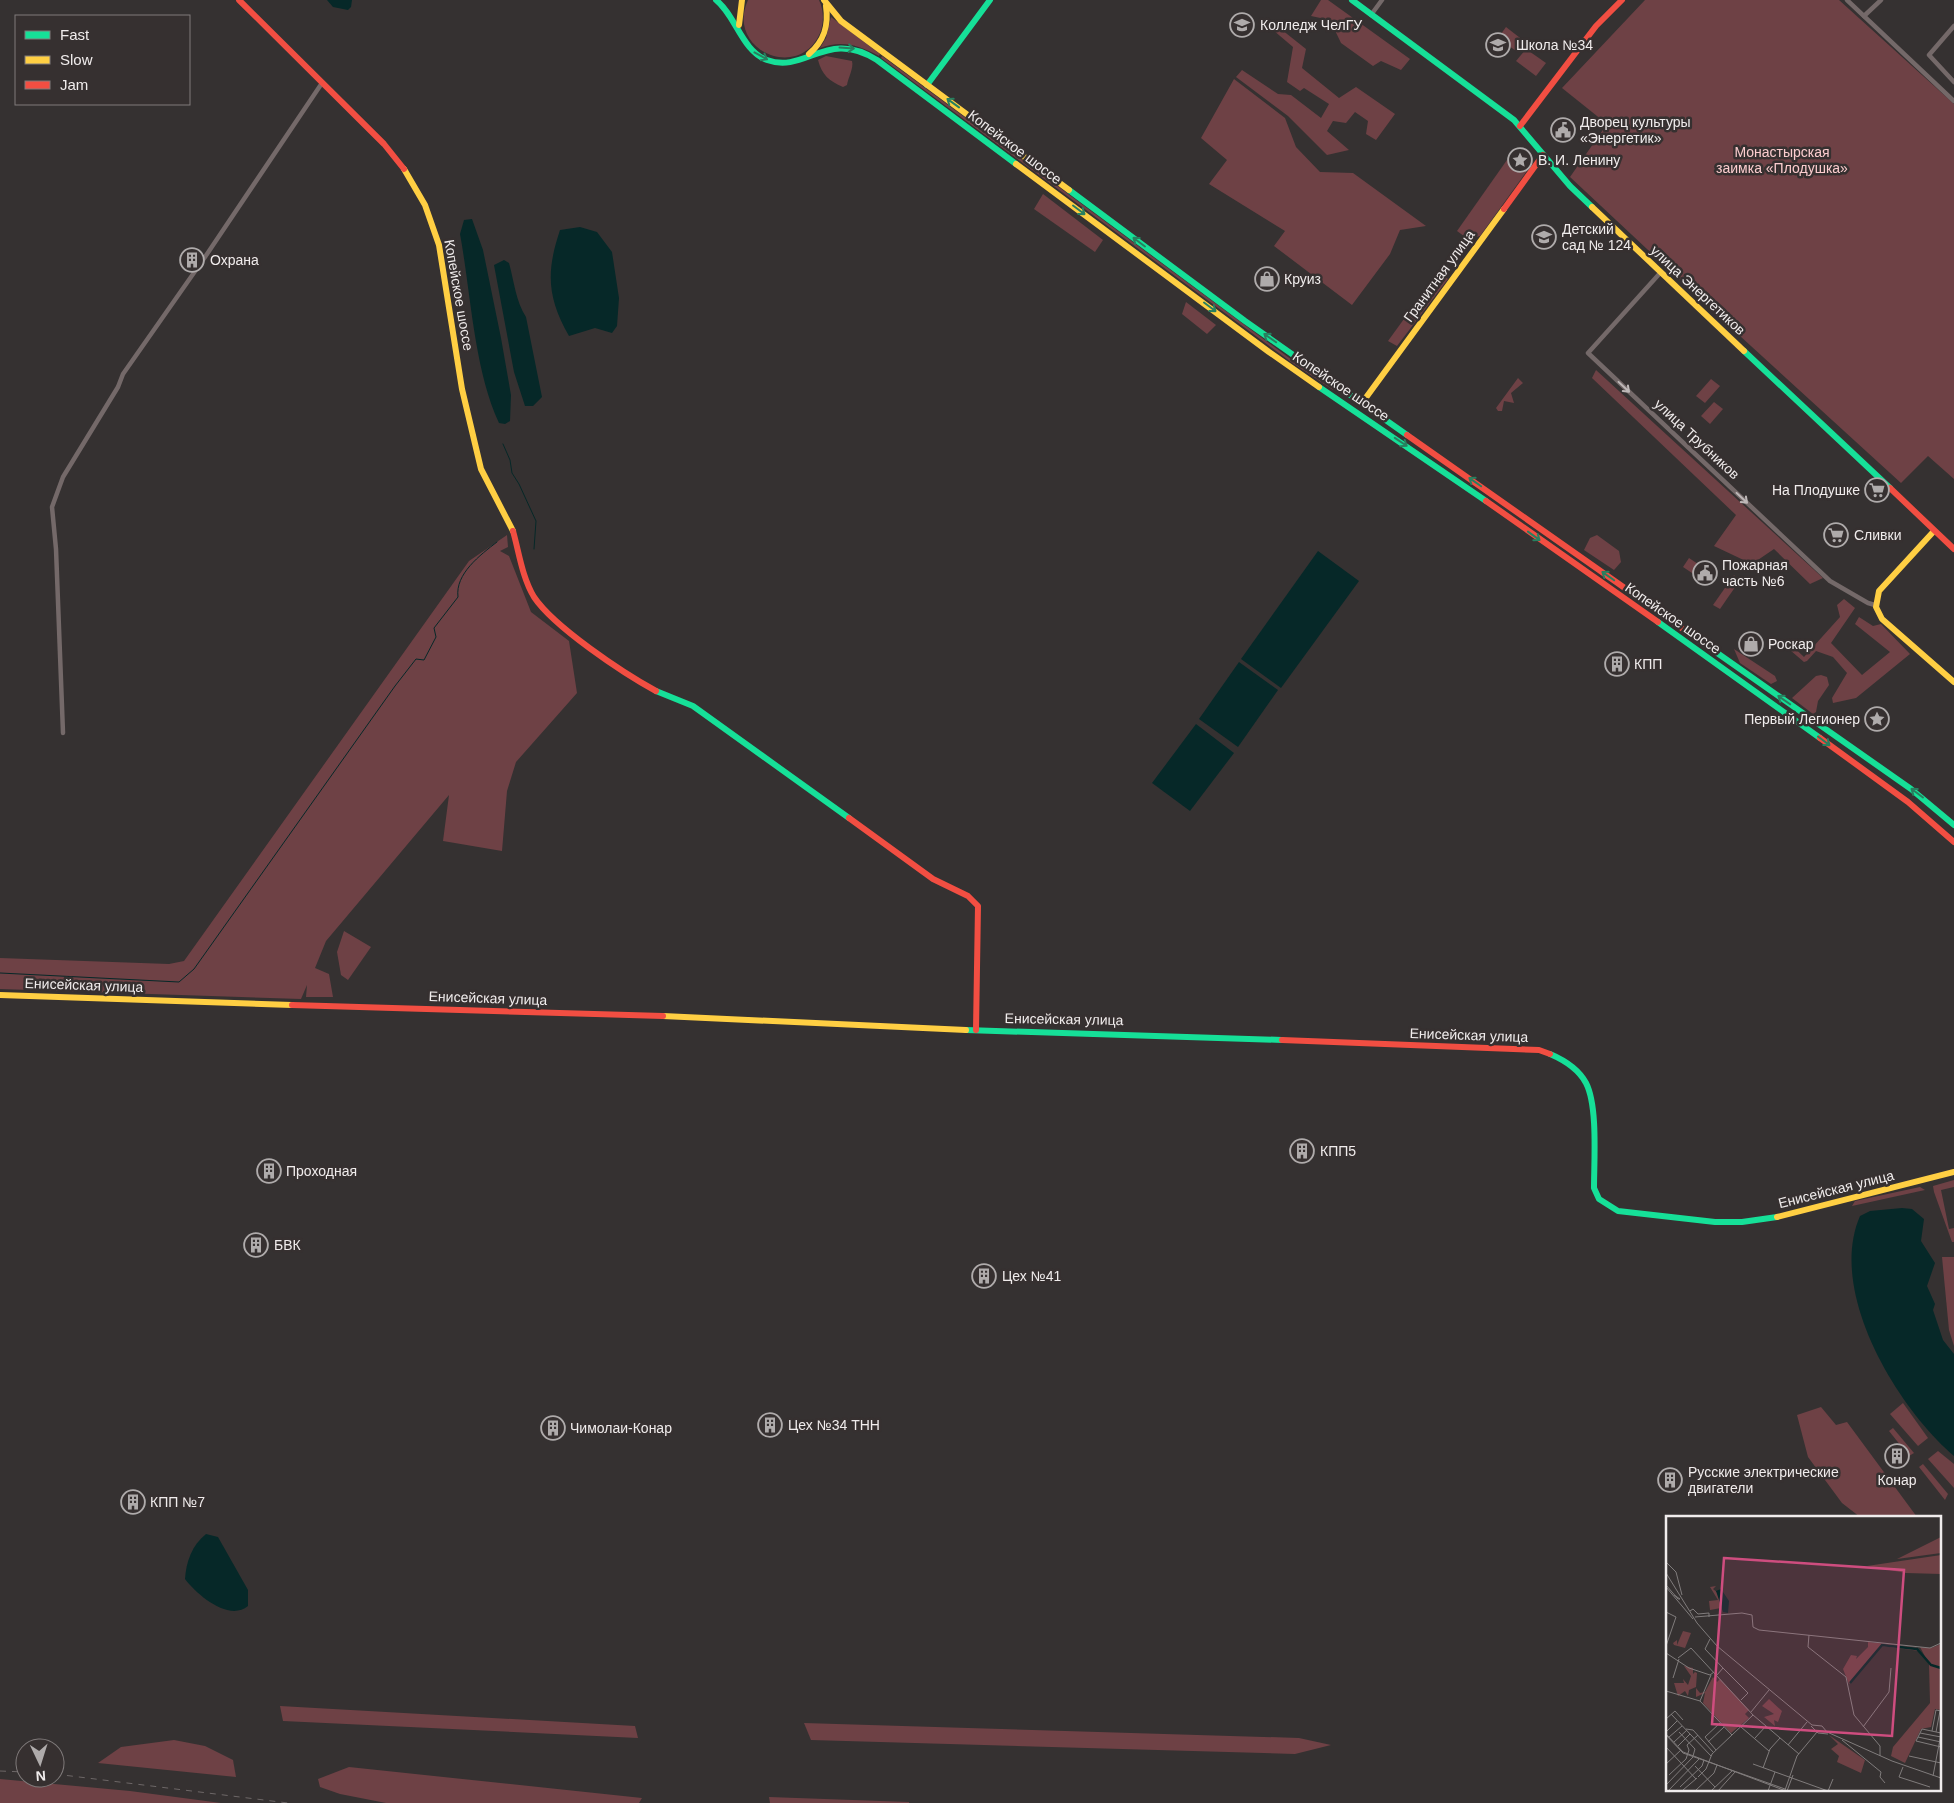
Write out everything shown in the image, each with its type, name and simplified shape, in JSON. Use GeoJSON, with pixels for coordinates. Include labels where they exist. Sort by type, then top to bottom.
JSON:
{"type":"FeatureCollection","features":[{"type":"Feature","properties":{"kind":"street","name":"Копейское шоссе"},"geometry":{"type":"LineString","coordinates":[[239,0],[384,144],[404,169],[425,205],[439,245],[462,389],[473,442],[481,469],[513,529],[526,580],[544,609],[583,642],[644,686],[694,706],[933,879],[974,898],[979,905],[976,1030]]}},
{"type":"Feature","properties":{"kind":"street","name":"Копейское шоссе"},"geometry":{"type":"LineString","coordinates":[[716,0],[739,25],[744,40],[760,56],[780,62],[800,59],[824,50],[845,48],[858,50],[877,60],[1269,352],[1624,599],[1908,802],[1954,842]]}},
{"type":"Feature","properties":{"kind":"street"},"geometry":{"type":"LineString","coordinates":[[739,25],[739,12],[742,0]]}},
{"type":"Feature","properties":{"kind":"street"},"geometry":{"type":"LineString","coordinates":[[927,84],[990,0]]}},
{"type":"Feature","properties":{"kind":"street","name":"улица Энергетиков"},"geometry":{"type":"LineString","coordinates":[[1352,0],[1520,126],[1570,186],[1954,549]]}},
{"type":"Feature","properties":{"kind":"street"},"geometry":{"type":"LineString","coordinates":[[1372,15],[1382,0]]}},
{"type":"Feature","properties":{"kind":"street"},"geometry":{"type":"LineString","coordinates":[[1520,126],[1596,26],[1622,0]]}},
{"type":"Feature","properties":{"kind":"street"},"geometry":{"type":"LineString","coordinates":[[1847,0],[1954,101]]}},
{"type":"Feature","properties":{"kind":"street"},"geometry":{"type":"LineString","coordinates":[[1864,16],[1882,0]]}},
{"type":"Feature","properties":{"kind":"street","name":"Копейское шоссе"},"geometry":{"type":"LineString","coordinates":[[824,2],[841,21],[1245,321],[1911,789],[1954,825]]}},
{"type":"Feature","properties":{"kind":"street"},"geometry":{"type":"LineString","coordinates":[[800,59],[811,52],[823,37],[827,18],[824,2]]}},
{"type":"Feature","properties":{"kind":"street"},"geometry":{"type":"LineString","coordinates":[[1954,26],[1929,55],[1954,82]]}},
{"type":"Feature","properties":{"kind":"street"},"geometry":{"type":"LineString","coordinates":[[62,733],[56,550],[52,507],[63,477],[118,387],[123,374],[205,257],[322,83]]}},
{"type":"Feature","properties":{"kind":"street","name":"Гранитная улица"},"geometry":{"type":"LineString","coordinates":[[1356,411],[1543,155]]}},
{"type":"Feature","properties":{"kind":"street","name":"улица Трубников"},"geometry":{"type":"LineString","coordinates":[[1661,272],[1588,353],[1830,581],[1868,603],[1875,605],[1882,619],[1954,682]]}},
{"type":"Feature","properties":{"kind":"street"},"geometry":{"type":"LineString","coordinates":[[1875,605],[1880,591],[1934,531]]}},
{"type":"Feature","properties":{"kind":"street"},"geometry":{"type":"LineString","coordinates":[[1624,599],[1629,591]]}},
{"type":"Feature","properties":{"kind":"street"},"geometry":{"type":"LineString","coordinates":[[1652,619],[1657,611]]}},
{"type":"Feature","properties":{"kind":"street","name":"Енисейская улица"},"geometry":{"type":"LineString","coordinates":[[0,994],[233,1004],[388,1006],[976,1030],[1122,1032],[1401,1046],[1539,1050],[1556,1056],[1572,1066],[1586,1083],[1593,1112],[1594,1188],[1599,1199],[1618,1211],[1742,1222],[1767,1219],[1848,1200],[1954,1172]]}},
{"type":"Feature","properties":{"kind":"green space"},"geometry":{"type":"Polygon","coordinates":[[[748,0],[819,0],[823,16],[820,33],[810,48],[797,56],[782,57],[768,54],[755,45],[747,33],[744,18],[748,0]]]}},
{"type":"Feature","properties":{"kind":"green space"},"geometry":{"type":"Polygon","coordinates":[[[1321,0],[1328,0],[1410,59],[1401,70],[1381,61],[1373,66],[1341,43],[1330,20],[1311,16],[1321,0]]]}},
{"type":"Feature","properties":{"kind":"green space","name":"Монастырская заимка «Плодушка»"},"geometry":{"type":"Polygon","coordinates":[[[1645,0],[1839,0],[1954,104],[1954,479],[1928,456],[1901,483],[1570,177],[1607,124],[1562,88],[1645,0]]]}},
{"type":"Feature","properties":{"kind":"green space"},"geometry":{"type":"Polygon","coordinates":[[[831,17],[880,54],[879,56],[864,49],[843,44],[820,48],[826,38],[831,17]]]}},
{"type":"Feature","properties":{"kind":"green space"},"geometry":{"type":"Polygon","coordinates":[[[1277,26],[1306,49],[1302,68],[1339,98],[1356,87],[1395,114],[1376,140],[1366,134],[1368,121],[1355,112],[1346,123],[1333,121],[1327,131],[1349,150],[1327,155],[1288,116],[1236,77],[1242,70],[1278,94],[1291,95],[1321,118],[1329,104],[1304,88],[1300,91],[1287,82],[1293,47],[1273,30],[1277,26]]]}},
{"type":"Feature","properties":{"kind":"green space"},"geometry":{"type":"Polygon","coordinates":[[[1506,27],[1524,41],[1516,51],[1498,38],[1506,27]]]}},
{"type":"Feature","properties":{"kind":"green space"},"geometry":{"type":"Polygon","coordinates":[[[1526,49],[1546,63],[1536,76],[1516,61],[1526,49]]]}},
{"type":"Feature","properties":{"kind":"green space"},"geometry":{"type":"Polygon","coordinates":[[[826,56],[852,61],[852,70],[847,85],[843,87],[838,85],[824,74],[818,60],[826,56]]]}},
{"type":"Feature","properties":{"kind":"green space"},"geometry":{"type":"Polygon","coordinates":[[[882,56],[1292,360],[1334,389],[1291,362],[881,58],[882,56]]]}},
{"type":"Feature","properties":{"kind":"green space"},"geometry":{"type":"Polygon","coordinates":[[[1234,79],[1285,118],[1296,147],[1320,172],[1353,173],[1426,226],[1400,230],[1390,254],[1352,305],[1274,246],[1285,231],[1209,184],[1227,160],[1201,138],[1234,79]]]}},
{"type":"Feature","properties":{"kind":"green space"},"geometry":{"type":"Polygon","coordinates":[[[1514,150],[1532,164],[1480,236],[1468,239],[1457,231],[1514,150]]]}},
{"type":"Feature","properties":{"kind":"green space"},"geometry":{"type":"Polygon","coordinates":[[[1043,194],[1103,240],[1095,252],[1034,209],[1043,194]]]}},
{"type":"Feature","properties":{"kind":"green space"},"geometry":{"type":"Polygon","coordinates":[[[1438,272],[1448,279],[1397,346],[1388,341],[1438,272]]]}},
{"type":"Feature","properties":{"kind":"green space"},"geometry":{"type":"Polygon","coordinates":[[[1186,302],[1216,325],[1207,334],[1182,314],[1186,302]]]}},
{"type":"Feature","properties":{"kind":"green space"},"geometry":{"type":"Polygon","coordinates":[[[1596,370],[1823,578],[1810,584],[1774,549],[1752,564],[1714,546],[1736,515],[1592,378],[1596,370]]]}},
{"type":"Feature","properties":{"kind":"green space"},"geometry":{"type":"Polygon","coordinates":[[[1518,378],[1523,383],[1511,393],[1514,403],[1504,401],[1502,411],[1498,411],[1496,408],[1518,378]]]}},
{"type":"Feature","properties":{"kind":"green space"},"geometry":{"type":"Polygon","coordinates":[[[1711,379],[1720,386],[1705,403],[1696,396],[1711,379]]]}},
{"type":"Feature","properties":{"kind":"green space"},"geometry":{"type":"Polygon","coordinates":[[[1714,402],[1723,409],[1710,424],[1701,416],[1714,402]]]}},
{"type":"Feature","properties":{"kind":"green space"},"geometry":{"type":"Polygon","coordinates":[[[507,535],[508,547],[500,551],[509,556],[531,612],[569,641],[577,693],[516,762],[507,791],[502,851],[443,841],[449,795],[326,941],[315,968],[329,974],[333,997],[306,997],[307,985],[301,999],[0,989],[0,958],[169,964],[184,961],[469,561],[507,535]]]}},
{"type":"Feature","properties":{"kind":"green space"},"geometry":{"type":"Polygon","coordinates":[[[1597,535],[1619,551],[1621,562],[1614,570],[1584,550],[1590,538],[1597,535]]]}},
{"type":"Feature","properties":{"kind":"green space"},"geometry":{"type":"Polygon","coordinates":[[[1689,558],[1704,568],[1698,577],[1683,567],[1689,558]]]}},
{"type":"Feature","properties":{"kind":"green space"},"geometry":{"type":"Polygon","coordinates":[[[1734,575],[1740,580],[1720,609],[1713,605],[1734,575]]]}},
{"type":"Feature","properties":{"kind":"green space"},"geometry":{"type":"Polygon","coordinates":[[[1844,599],[1855,608],[1831,643],[1862,675],[1890,652],[1855,624],[1859,617],[1873,626],[1881,624],[1910,654],[1856,698],[1833,703],[1832,698],[1847,673],[1833,657],[1816,651],[1804,662],[1783,644],[1786,640],[1804,657],[1840,617],[1837,605],[1844,599]]]}},
{"type":"Feature","properties":{"kind":"green space"},"geometry":{"type":"Polygon","coordinates":[[[1734,649],[1775,676],[1777,681],[1771,684],[1740,663],[1734,649]]]}},
{"type":"Feature","properties":{"kind":"green space"},"geometry":{"type":"Polygon","coordinates":[[[1816,676],[1827,677],[1829,685],[1818,701],[1816,712],[1813,714],[1792,698],[1816,676]]]}},
{"type":"Feature","properties":{"kind":"green space"},"geometry":{"type":"Polygon","coordinates":[[[344,931],[371,947],[348,980],[341,975],[337,952],[344,931]]]}},
{"type":"Feature","properties":{"kind":"green space"},"geometry":{"type":"Polygon","coordinates":[[[1954,1180],[1954,1187],[1941,1190],[1949,1229],[1954,1228],[1954,1242],[1952,1242],[1933,1186],[1954,1180]]]}},
{"type":"Feature","properties":{"kind":"green space"},"geometry":{"type":"Polygon","coordinates":[[[1920,1187],[1925,1190],[1852,1206],[1855,1201],[1920,1187]]]}},
{"type":"Feature","properties":{"kind":"green space"},"geometry":{"type":"Polygon","coordinates":[[[1942,1257],[1954,1257],[1954,1346],[1949,1330],[1942,1257]]]}},
{"type":"Feature","properties":{"kind":"green space"},"geometry":{"type":"Polygon","coordinates":[[[1903,1403],[1928,1438],[1918,1446],[1890,1414],[1903,1403]]]}},
{"type":"Feature","properties":{"kind":"green space"},"geometry":{"type":"Polygon","coordinates":[[[1821,1407],[1836,1425],[1847,1422],[1916,1516],[1859,1516],[1842,1503],[1808,1457],[1797,1415],[1821,1407]]]}},
{"type":"Feature","properties":{"kind":"green space"},"geometry":{"type":"Polygon","coordinates":[[[1893,1428],[1914,1453],[1909,1456],[1889,1431],[1893,1428]]]}},
{"type":"Feature","properties":{"kind":"green space"},"geometry":{"type":"Polygon","coordinates":[[[1938,1451],[1954,1464],[1954,1488],[1928,1459],[1938,1451]]]}},
{"type":"Feature","properties":{"kind":"green space"},"geometry":{"type":"Polygon","coordinates":[[[1923,1464],[1948,1494],[1945,1500],[1919,1467],[1923,1464]]]}},
{"type":"Feature","properties":{"kind":"green space"},"geometry":{"type":"Polygon","coordinates":[[[280,1706],[635,1726],[638,1738],[283,1721],[280,1706]]]}},
{"type":"Feature","properties":{"kind":"green space"},"geometry":{"type":"Polygon","coordinates":[[[804,1723],[1299,1738],[1331,1745],[1295,1754],[811,1740],[804,1723]]]}},
{"type":"Feature","properties":{"kind":"green space"},"geometry":{"type":"Polygon","coordinates":[[[174,1740],[205,1746],[233,1760],[236,1777],[98,1763],[121,1747],[174,1740]]]}},
{"type":"Feature","properties":{"kind":"green space"},"geometry":{"type":"Polygon","coordinates":[[[349,1767],[642,1798],[639,1803],[386,1803],[340,1794],[320,1787],[318,1779],[349,1767]]]}},
{"type":"Feature","properties":{"kind":"green space"},"geometry":{"type":"Polygon","coordinates":[[[0,1779],[15,1780],[15,1788],[65,1788],[65,1785],[221,1803],[0,1803],[0,1779]]]}},
{"type":"Feature","properties":{"kind":"green space"},"geometry":{"type":"Polygon","coordinates":[[[769,1797],[909,1802],[909,1803],[770,1803],[769,1797]]]}},
{"type":"Feature","properties":{"kind":"water"},"geometry":{"type":"Polygon","coordinates":[[[327,0],[352,0],[351,7],[348,10],[333,7],[327,0]]]}},
{"type":"Feature","properties":{"kind":"water"},"geometry":{"type":"Polygon","coordinates":[[[472,219],[483,250],[511,395],[510,421],[505,424],[499,423],[491,402],[474,331],[460,234],[464,220],[472,219]]]}},
{"type":"Feature","properties":{"kind":"water"},"geometry":{"type":"Polygon","coordinates":[[[580,227],[597,232],[612,252],[619,298],[617,326],[612,333],[595,328],[569,336],[556,309],[551,284],[552,259],[555,245],[560,230],[580,227]]]}},
{"type":"Feature","properties":{"kind":"water"},"geometry":{"type":"Polygon","coordinates":[[[504,260],[509,263],[518,298],[526,317],[542,397],[533,406],[525,406],[514,372],[494,265],[504,260]]]}},
{"type":"Feature","properties":{"kind":"water"},"geometry":{"type":"Polygon","coordinates":[[[1318,551],[1359,581],[1281,688],[1241,659],[1318,551]]]}},
{"type":"Feature","properties":{"kind":"water"},"geometry":{"type":"Polygon","coordinates":[[[1239,662],[1278,690],[1238,747],[1199,719],[1239,662]]]}},
{"type":"Feature","properties":{"kind":"water"},"geometry":{"type":"Polygon","coordinates":[[[1196,724],[1234,753],[1190,811],[1152,783],[1196,724]]]}},
{"type":"Feature","properties":{"kind":"water"},"geometry":{"type":"Polygon","coordinates":[[[1912,1209],[1924,1219],[1921,1241],[1935,1263],[1927,1286],[1935,1304],[1933,1310],[1943,1340],[1954,1354],[1954,1456],[1932,1435],[1911,1409],[1891,1379],[1873,1346],[1860,1312],[1853,1279],[1852,1246],[1860,1216],[1870,1211],[1912,1209]]]}},
{"type":"Feature","properties":{"kind":"water"},"geometry":{"type":"Polygon","coordinates":[[[206,1534],[218,1537],[248,1590],[248,1606],[232,1611],[223,1609],[205,1599],[185,1579],[191,1554],[197,1543],[206,1534]]]}},
{"type":"Feature","properties":{"kind":"waterway"},"geometry":{"type":"LineString","coordinates":[[503,444],[510,460],[512,473],[536,521],[534,549]]}},
{"type":"Feature","properties":{"kind":"waterway"},"geometry":{"type":"LineString","coordinates":[[0,973],[179,982],[194,969],[395,686],[416,659],[424,660],[436,637],[434,628],[458,597],[460,581],[476,559],[497,542]]}},
{"type":"Feature","properties":{"kind":"railway"},"geometry":{"type":"LineString","coordinates":[[0,1771],[15,1772]]}},
{"type":"Feature","properties":{"kind":"railway"},"geometry":{"type":"LineString","coordinates":[[65,1775],[288,1803]]}},
{"type":"Feature","properties":{"kind":"traffic: fast"},"geometry":{"type":"LineString","coordinates":[[716,0],[729,15],[751,49],[767,60],[781,63],[794,61],[818,53],[844,48],[860,51],[877,60],[1016,164]]}},
{"type":"Feature","properties":{"kind":"traffic: fast"},"geometry":{"type":"LineString","coordinates":[[927,85],[990,0]]}},
{"type":"Feature","properties":{"kind":"traffic: fast"},"geometry":{"type":"LineString","coordinates":[[1352,0],[1514,120],[1570,186],[1592,207]]}},
{"type":"Feature","properties":{"kind":"traffic: fast"},"geometry":{"type":"LineString","coordinates":[[1069,190],[1245,321],[1407,435]]}},
{"type":"Feature","properties":{"kind":"traffic: fast"},"geometry":{"type":"LineString","coordinates":[[1744,351],[1890,488]]}},
{"type":"Feature","properties":{"kind":"traffic: fast"},"geometry":{"type":"LineString","coordinates":[[1319,387],[1486,501]]}},
{"type":"Feature","properties":{"kind":"traffic: fast"},"geometry":{"type":"LineString","coordinates":[[1658,622],[1820,738]]}},
{"type":"Feature","properties":{"kind":"traffic: fast"},"geometry":{"type":"LineString","coordinates":[[1693,636],[1911,789],[1954,825]]}},
{"type":"Feature","properties":{"kind":"traffic: fast"},"geometry":{"type":"LineString","coordinates":[[656,691],[693,706],[849,818]]}},
{"type":"Feature","properties":{"kind":"traffic: fast"},"geometry":{"type":"LineString","coordinates":[[966,1030],[1282,1040]]}},
{"type":"Feature","properties":{"kind":"traffic: fast"},"geometry":{"type":"LineString","coordinates":[[1550,1054],[1575,1069],[1583,1078],[1590,1093],[1595,1134],[1594,1188],[1599,1199],[1618,1211],[1715,1222],[1742,1222],[1777,1217]]}},
{"type":"Feature","properties":{"kind":"traffic: slow"},"geometry":{"type":"LineString","coordinates":[[739,25],[742,0]]}},
{"type":"Feature","properties":{"kind":"traffic: slow"},"geometry":{"type":"LineString","coordinates":[[824,0],[841,21],[1069,190]]}},
{"type":"Feature","properties":{"kind":"traffic: slow"},"geometry":{"type":"LineString","coordinates":[[809,54],[818,44],[824,33],[827,20],[826,6]]}},
{"type":"Feature","properties":{"kind":"traffic: slow"},"geometry":{"type":"LineString","coordinates":[[1016,164],[1319,387]]}},
{"type":"Feature","properties":{"kind":"traffic: slow"},"geometry":{"type":"LineString","coordinates":[[404,169],[425,205],[439,245],[462,389],[481,469],[513,531]]}},
{"type":"Feature","properties":{"kind":"traffic: slow"},"geometry":{"type":"LineString","coordinates":[[1592,207],[1744,351]]}},
{"type":"Feature","properties":{"kind":"traffic: slow"},"geometry":{"type":"LineString","coordinates":[[1362,403],[1504,209]]}},
{"type":"Feature","properties":{"kind":"traffic: slow"},"geometry":{"type":"LineString","coordinates":[[1934,531],[1879,591],[1876,607],[1882,619],[1954,682]]}},
{"type":"Feature","properties":{"kind":"traffic: slow"},"geometry":{"type":"LineString","coordinates":[[0,995],[292,1005]]}},
{"type":"Feature","properties":{"kind":"traffic: slow"},"geometry":{"type":"LineString","coordinates":[[663,1016],[966,1030]]}},
{"type":"Feature","properties":{"kind":"traffic: slow"},"geometry":{"type":"LineString","coordinates":[[1777,1217],[1954,1172]]}},
{"type":"Feature","properties":{"kind":"traffic: jam"},"geometry":{"type":"LineString","coordinates":[[239,0],[384,144],[404,169]]}},
{"type":"Feature","properties":{"kind":"traffic: jam"},"geometry":{"type":"LineString","coordinates":[[1520,126],[1596,26],[1622,0]]}},
{"type":"Feature","properties":{"kind":"traffic: jam"},"geometry":{"type":"LineString","coordinates":[[1504,209],[1543,155]]}},
{"type":"Feature","properties":{"kind":"traffic: jam"},"geometry":{"type":"LineString","coordinates":[[1407,435],[1693,636]]}},
{"type":"Feature","properties":{"kind":"traffic: jam"},"geometry":{"type":"LineString","coordinates":[[1890,488],[1954,549]]}},
{"type":"Feature","properties":{"kind":"traffic: jam"},"geometry":{"type":"LineString","coordinates":[[1486,501],[1658,622]]}},
{"type":"Feature","properties":{"kind":"traffic: jam"},"geometry":{"type":"LineString","coordinates":[[513,531],[526,581],[534,597],[544,609],[557,622],[590,648],[656,691]]}},
{"type":"Feature","properties":{"kind":"traffic: jam"},"geometry":{"type":"LineString","coordinates":[[1820,738],[1908,802],[1954,842]]}},
{"type":"Feature","properties":{"kind":"traffic: jam"},"geometry":{"type":"LineString","coordinates":[[849,818],[933,879],[968,896],[978,906],[976,1030]]}},
{"type":"Feature","properties":{"kind":"traffic: jam"},"geometry":{"type":"LineString","coordinates":[[292,1005],[663,1016]]}},
{"type":"Feature","properties":{"kind":"traffic: jam"},"geometry":{"type":"LineString","coordinates":[[1282,1040],[1539,1050],[1550,1054]]}},
{"type":"Feature","properties":{"kind":"place","name":"Колледж ЧелГУ"},"geometry":{"type":"Point","coordinates":[1242,25]}},
{"type":"Feature","properties":{"kind":"place","name":"Школа №34"},"geometry":{"type":"Point","coordinates":[1498,45]}},
{"type":"Feature","properties":{"kind":"place","name":"Дворец культуры «Энергетик»"},"geometry":{"type":"Point","coordinates":[1563,130]}},
{"type":"Feature","properties":{"kind":"place","name":"В. И. Ленину"},"geometry":{"type":"Point","coordinates":[1520,160]}},
{"type":"Feature","properties":{"kind":"place","name":"Детский сад № 124"},"geometry":{"type":"Point","coordinates":[1544,237]}},
{"type":"Feature","properties":{"kind":"place","name":"Охрана"},"geometry":{"type":"Point","coordinates":[192,260]}},
{"type":"Feature","properties":{"kind":"place","name":"Круиз"},"geometry":{"type":"Point","coordinates":[1267,279]}},
{"type":"Feature","properties":{"kind":"place","name":"На Плодушке"},"geometry":{"type":"Point","coordinates":[1877,490]}},
{"type":"Feature","properties":{"kind":"place","name":"Сливки"},"geometry":{"type":"Point","coordinates":[1836,535]}},
{"type":"Feature","properties":{"kind":"place","name":"Пожарная часть №6"},"geometry":{"type":"Point","coordinates":[1705,573]}},
{"type":"Feature","properties":{"kind":"place","name":"Роскар"},"geometry":{"type":"Point","coordinates":[1751,644]}},
{"type":"Feature","properties":{"kind":"place","name":"КПП"},"geometry":{"type":"Point","coordinates":[1617,664]}},
{"type":"Feature","properties":{"kind":"place","name":"Первый Легионер"},"geometry":{"type":"Point","coordinates":[1877,719]}},
{"type":"Feature","properties":{"kind":"place","name":"КПП5"},"geometry":{"type":"Point","coordinates":[1302,1151]}},
{"type":"Feature","properties":{"kind":"place","name":"Проходная"},"geometry":{"type":"Point","coordinates":[269,1171]}},
{"type":"Feature","properties":{"kind":"place","name":"БВК"},"geometry":{"type":"Point","coordinates":[256,1245]}},
{"type":"Feature","properties":{"kind":"place","name":"Цех №41"},"geometry":{"type":"Point","coordinates":[984,1276]}},
{"type":"Feature","properties":{"kind":"place","name":"Цех №34 ТНН"},"geometry":{"type":"Point","coordinates":[770,1425]}},
{"type":"Feature","properties":{"kind":"place","name":"Чимолаи-Конар"},"geometry":{"type":"Point","coordinates":[553,1428]}},
{"type":"Feature","properties":{"kind":"place","name":"Конар"},"geometry":{"type":"Point","coordinates":[1897,1456]}},
{"type":"Feature","properties":{"kind":"place","name":"Русские электрические двигатели"},"geometry":{"type":"Point","coordinates":[1670,1480]}},
{"type":"Feature","properties":{"kind":"place","name":"КПП №7"},"geometry":{"type":"Point","coordinates":[133,1502]}}]}
